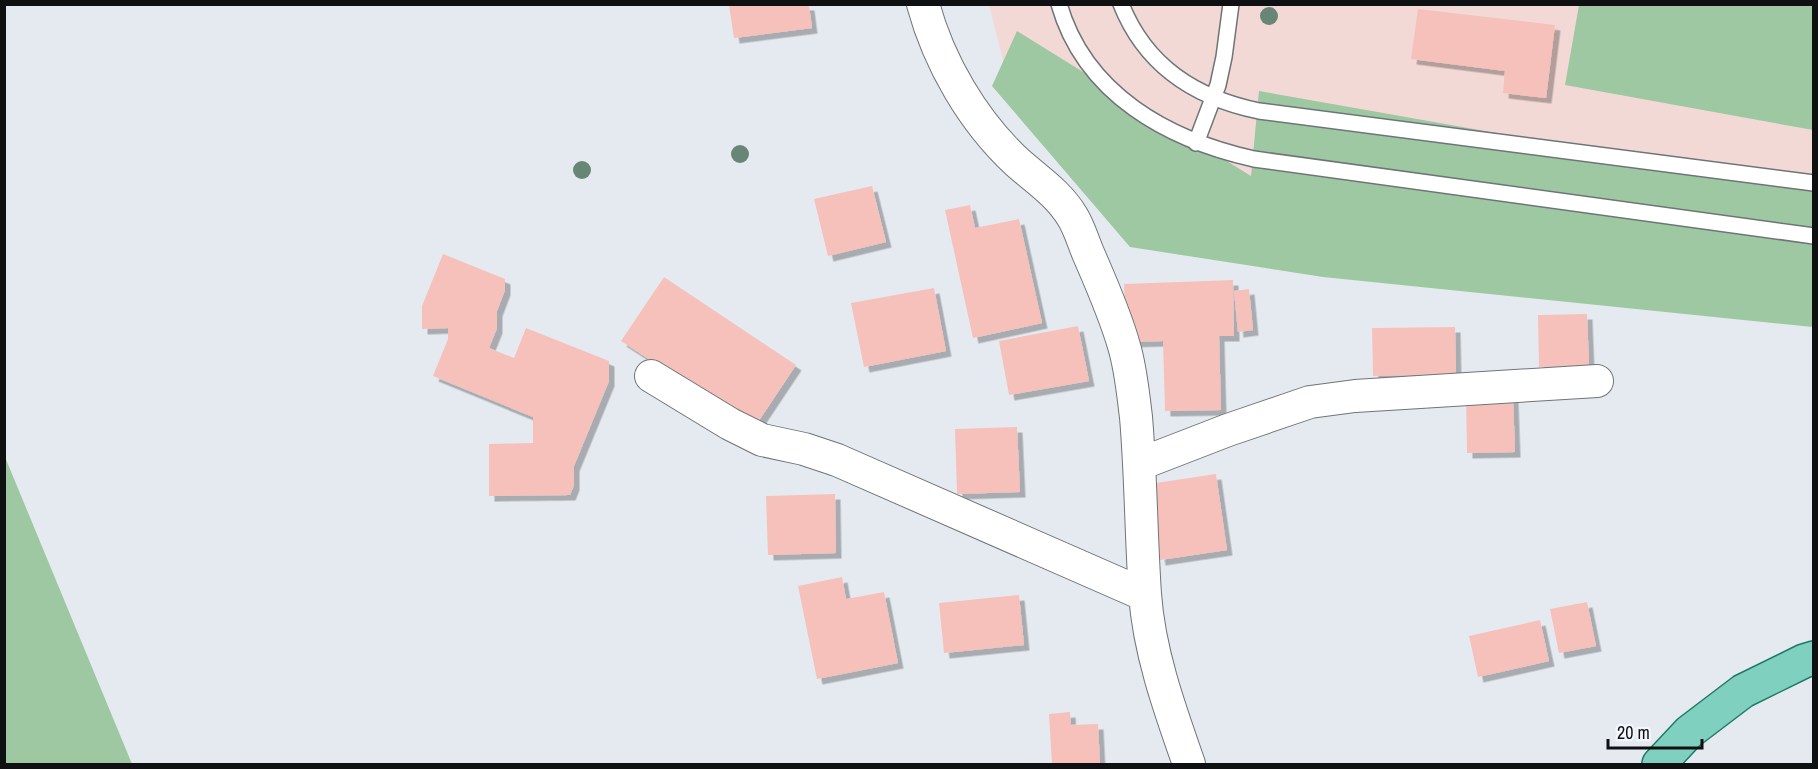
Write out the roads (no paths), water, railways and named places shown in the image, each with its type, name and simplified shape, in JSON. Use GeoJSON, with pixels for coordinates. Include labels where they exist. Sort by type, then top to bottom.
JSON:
{"type":"FeatureCollection","features":[{"type":"Feature","properties":{"kind":"main road"},"geometry":{"type":"LineString","coordinates":[[1659,765],[1689,732],[1743,692],[1814,658]]}},
{"type":"Feature","properties":{"kind":"street"},"geometry":{"type":"LineString","coordinates":[[923,4],[928,22],[952,75],[985,128],[1017,162],[1052,190],[1072,216],[1125,347],[1134,397],[1140,464],[1145,595],[1152,642],[1175,725],[1189,765]]}},
{"type":"Feature","properties":{"kind":"street"},"geometry":{"type":"LineString","coordinates":[[651,376],[730,424],[762,440],[804,449],[837,460],[1145,595]]}},
{"type":"Feature","properties":{"kind":"street"},"geometry":{"type":"LineString","coordinates":[[1140,464],[1310,402],[1355,396],[1597,381]]}},
{"type":"Feature","properties":{"kind":"lane"},"geometry":{"type":"LineString","coordinates":[[1059,4],[1069,31],[1096,74],[1113,91],[1149,118],[1196,143],[1254,159],[1814,236]]}},
{"type":"Feature","properties":{"kind":"lane"},"geometry":{"type":"LineString","coordinates":[[1121,4],[1138,38],[1171,73],[1212,98],[1236,106],[1814,183]]}},
{"type":"Feature","properties":{"kind":"lane"},"geometry":{"type":"LineString","coordinates":[[1196,143],[1224,57],[1231,4]]}}]}
